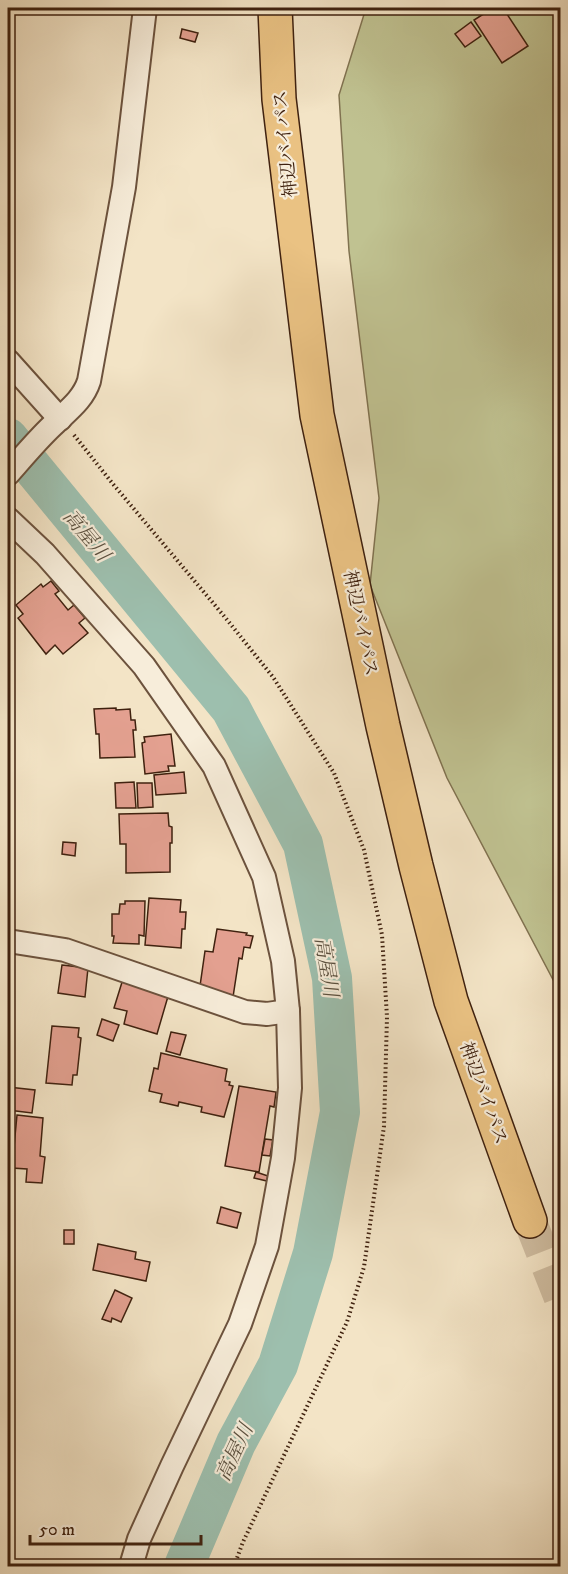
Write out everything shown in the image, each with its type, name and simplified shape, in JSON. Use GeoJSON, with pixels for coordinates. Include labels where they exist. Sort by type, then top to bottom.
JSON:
{"type":"FeatureCollection","features":[{"type":"Feature","properties":{"kind":"highway","name":"神辺バイパス"},"geometry":{"type":"LineString","coordinates":[[275,8],[279,99],[317,415],[386,738],[448,990],[530,1221]]}},
{"type":"Feature","properties":{"kind":"street"},"geometry":{"type":"LineString","coordinates":[[8,474],[85,393],[89,381],[124,187],[145,8]]}},
{"type":"Feature","properties":{"kind":"street"},"geometry":{"type":"LineString","coordinates":[[8,361],[56,422]]}},
{"type":"Feature","properties":{"kind":"street"},"geometry":{"type":"LineString","coordinates":[[8,519],[45,554],[144,666],[214,766],[264,877],[283,961],[288,1011],[290,1088],[283,1158],[267,1246],[240,1324],[139,1539],[132,1566]]}},
{"type":"Feature","properties":{"kind":"street"},"geometry":{"type":"LineString","coordinates":[[8,941],[65,950],[245,1012],[267,1014],[288,1011]]}},
{"type":"Feature","properties":{"kind":"green space"},"geometry":{"type":"Polygon","coordinates":[[[366,8],[560,8],[560,993],[447,778],[370,585],[379,498],[349,251],[339,95],[366,8]]]}},
{"type":"Feature","properties":{"kind":"building"},"geometry":{"type":"Polygon","coordinates":[[[493,8],[503,8],[528,46],[502,63],[474,20],[493,8]]]}},
{"type":"Feature","properties":{"kind":"building"},"geometry":{"type":"Polygon","coordinates":[[[471,22],[481,36],[465,47],[455,34],[471,22]]]}},
{"type":"Feature","properties":{"kind":"building"},"geometry":{"type":"Polygon","coordinates":[[[182,29],[198,33],[195,42],[180,38],[182,29]]]}},
{"type":"Feature","properties":{"kind":"building"},"geometry":{"type":"Polygon","coordinates":[[[51,581],[59,591],[55,594],[68,610],[74,605],[85,618],[79,623],[88,633],[63,654],[55,645],[46,654],[18,618],[23,614],[16,605],[41,584],[43,587],[51,581]]]}},
{"type":"Feature","properties":{"kind":"building"},"geometry":{"type":"Polygon","coordinates":[[[116,708],[116,710],[130,709],[131,720],[135,720],[136,730],[133,730],[135,757],[100,758],[99,734],[96,734],[94,709],[116,708]]]}},
{"type":"Feature","properties":{"kind":"building"},"geometry":{"type":"Polygon","coordinates":[[[171,734],[175,766],[168,766],[169,771],[145,774],[142,743],[145,742],[144,737],[171,734]]]}},
{"type":"Feature","properties":{"kind":"building"},"geometry":{"type":"Polygon","coordinates":[[[184,772],[186,793],[156,795],[154,775],[184,772]]]}},
{"type":"Feature","properties":{"kind":"building"},"geometry":{"type":"Polygon","coordinates":[[[134,782],[136,808],[116,808],[115,783],[134,782]]]}},
{"type":"Feature","properties":{"kind":"building"},"geometry":{"type":"Polygon","coordinates":[[[137,783],[152,783],[153,807],[138,808],[137,783]]]}},
{"type":"Feature","properties":{"kind":"building"},"geometry":{"type":"Polygon","coordinates":[[[168,813],[169,826],[172,827],[170,872],[126,873],[126,844],[120,844],[119,814],[168,813]]]}},
{"type":"Feature","properties":{"kind":"building"},"geometry":{"type":"Polygon","coordinates":[[[63,842],[76,843],[75,856],[62,854],[63,842]]]}},
{"type":"Feature","properties":{"kind":"building"},"geometry":{"type":"Polygon","coordinates":[[[149,898],[181,900],[180,912],[186,912],[181,948],[145,945],[149,898]]]}},
{"type":"Feature","properties":{"kind":"building"},"geometry":{"type":"Polygon","coordinates":[[[125,901],[145,901],[144,936],[139,935],[139,944],[113,943],[112,914],[119,914],[120,904],[125,904],[125,901]]]}},
{"type":"Feature","properties":{"kind":"building"},"geometry":{"type":"Polygon","coordinates":[[[217,929],[253,936],[250,948],[244,947],[242,959],[239,958],[233,997],[200,986],[205,951],[213,952],[217,929]]]}},
{"type":"Feature","properties":{"kind":"building"},"geometry":{"type":"Polygon","coordinates":[[[62,965],[88,968],[85,997],[58,993],[62,965]]]}},
{"type":"Feature","properties":{"kind":"building"},"geometry":{"type":"Polygon","coordinates":[[[123,979],[169,993],[157,1034],[124,1024],[127,1011],[114,1008],[123,979]]]}},
{"type":"Feature","properties":{"kind":"building"},"geometry":{"type":"Polygon","coordinates":[[[102,1019],[119,1025],[113,1041],[97,1035],[102,1019]]]}},
{"type":"Feature","properties":{"kind":"building"},"geometry":{"type":"Polygon","coordinates":[[[52,1026],[79,1028],[78,1037],[81,1038],[77,1075],[73,1075],[72,1085],[46,1083],[52,1026]]]}},
{"type":"Feature","properties":{"kind":"building"},"geometry":{"type":"Polygon","coordinates":[[[171,1032],[186,1035],[180,1055],[166,1051],[171,1032]]]}},
{"type":"Feature","properties":{"kind":"building"},"geometry":{"type":"Polygon","coordinates":[[[161,1053],[227,1069],[225,1081],[230,1082],[229,1085],[233,1086],[224,1117],[201,1112],[202,1107],[179,1102],[178,1106],[160,1102],[162,1094],[149,1091],[154,1068],[158,1069],[161,1053]]]}},
{"type":"Feature","properties":{"kind":"building"},"geometry":{"type":"Polygon","coordinates":[[[239,1086],[276,1092],[274,1107],[270,1106],[259,1172],[225,1166],[239,1086]]]}},
{"type":"Feature","properties":{"kind":"building"},"geometry":{"type":"Polygon","coordinates":[[[8,1087],[35,1090],[32,1113],[8,1110],[8,1087]]]}},
{"type":"Feature","properties":{"kind":"building"},"geometry":{"type":"Polygon","coordinates":[[[17,1115],[43,1118],[40,1156],[45,1157],[42,1183],[26,1182],[27,1169],[12,1168],[17,1115]]]}},
{"type":"Feature","properties":{"kind":"building"},"geometry":{"type":"Polygon","coordinates":[[[265,1139],[273,1140],[270,1156],[262,1155],[265,1139]]]}},
{"type":"Feature","properties":{"kind":"building"},"geometry":{"type":"Polygon","coordinates":[[[256,1172],[268,1176],[267,1181],[254,1178],[256,1172]]]}},
{"type":"Feature","properties":{"kind":"building"},"geometry":{"type":"Polygon","coordinates":[[[221,1207],[241,1213],[237,1228],[217,1223],[221,1207]]]}},
{"type":"Feature","properties":{"kind":"building"},"geometry":{"type":"Polygon","coordinates":[[[64,1230],[74,1230],[74,1244],[64,1244],[64,1230]]]}},
{"type":"Feature","properties":{"kind":"building"},"geometry":{"type":"Polygon","coordinates":[[[98,1244],[136,1252],[135,1259],[150,1262],[146,1281],[93,1270],[98,1244]]]}},
{"type":"Feature","properties":{"kind":"building"},"geometry":{"type":"Polygon","coordinates":[[[115,1290],[132,1298],[121,1322],[112,1318],[111,1322],[102,1319],[115,1290]]]}},
{"type":"Feature","properties":{"kind":"waterway","name":"高屋川"},"geometry":{"type":"LineString","coordinates":[[8,438],[231,709],[303,844],[332,978],[340,1112],[313,1253],[278,1365],[236,1443],[184,1566]]}},
{"type":"Feature","properties":{"kind":"tunnel"},"geometry":{"type":"LineString","coordinates":[[530,1221],[560,1297]]}}]}
